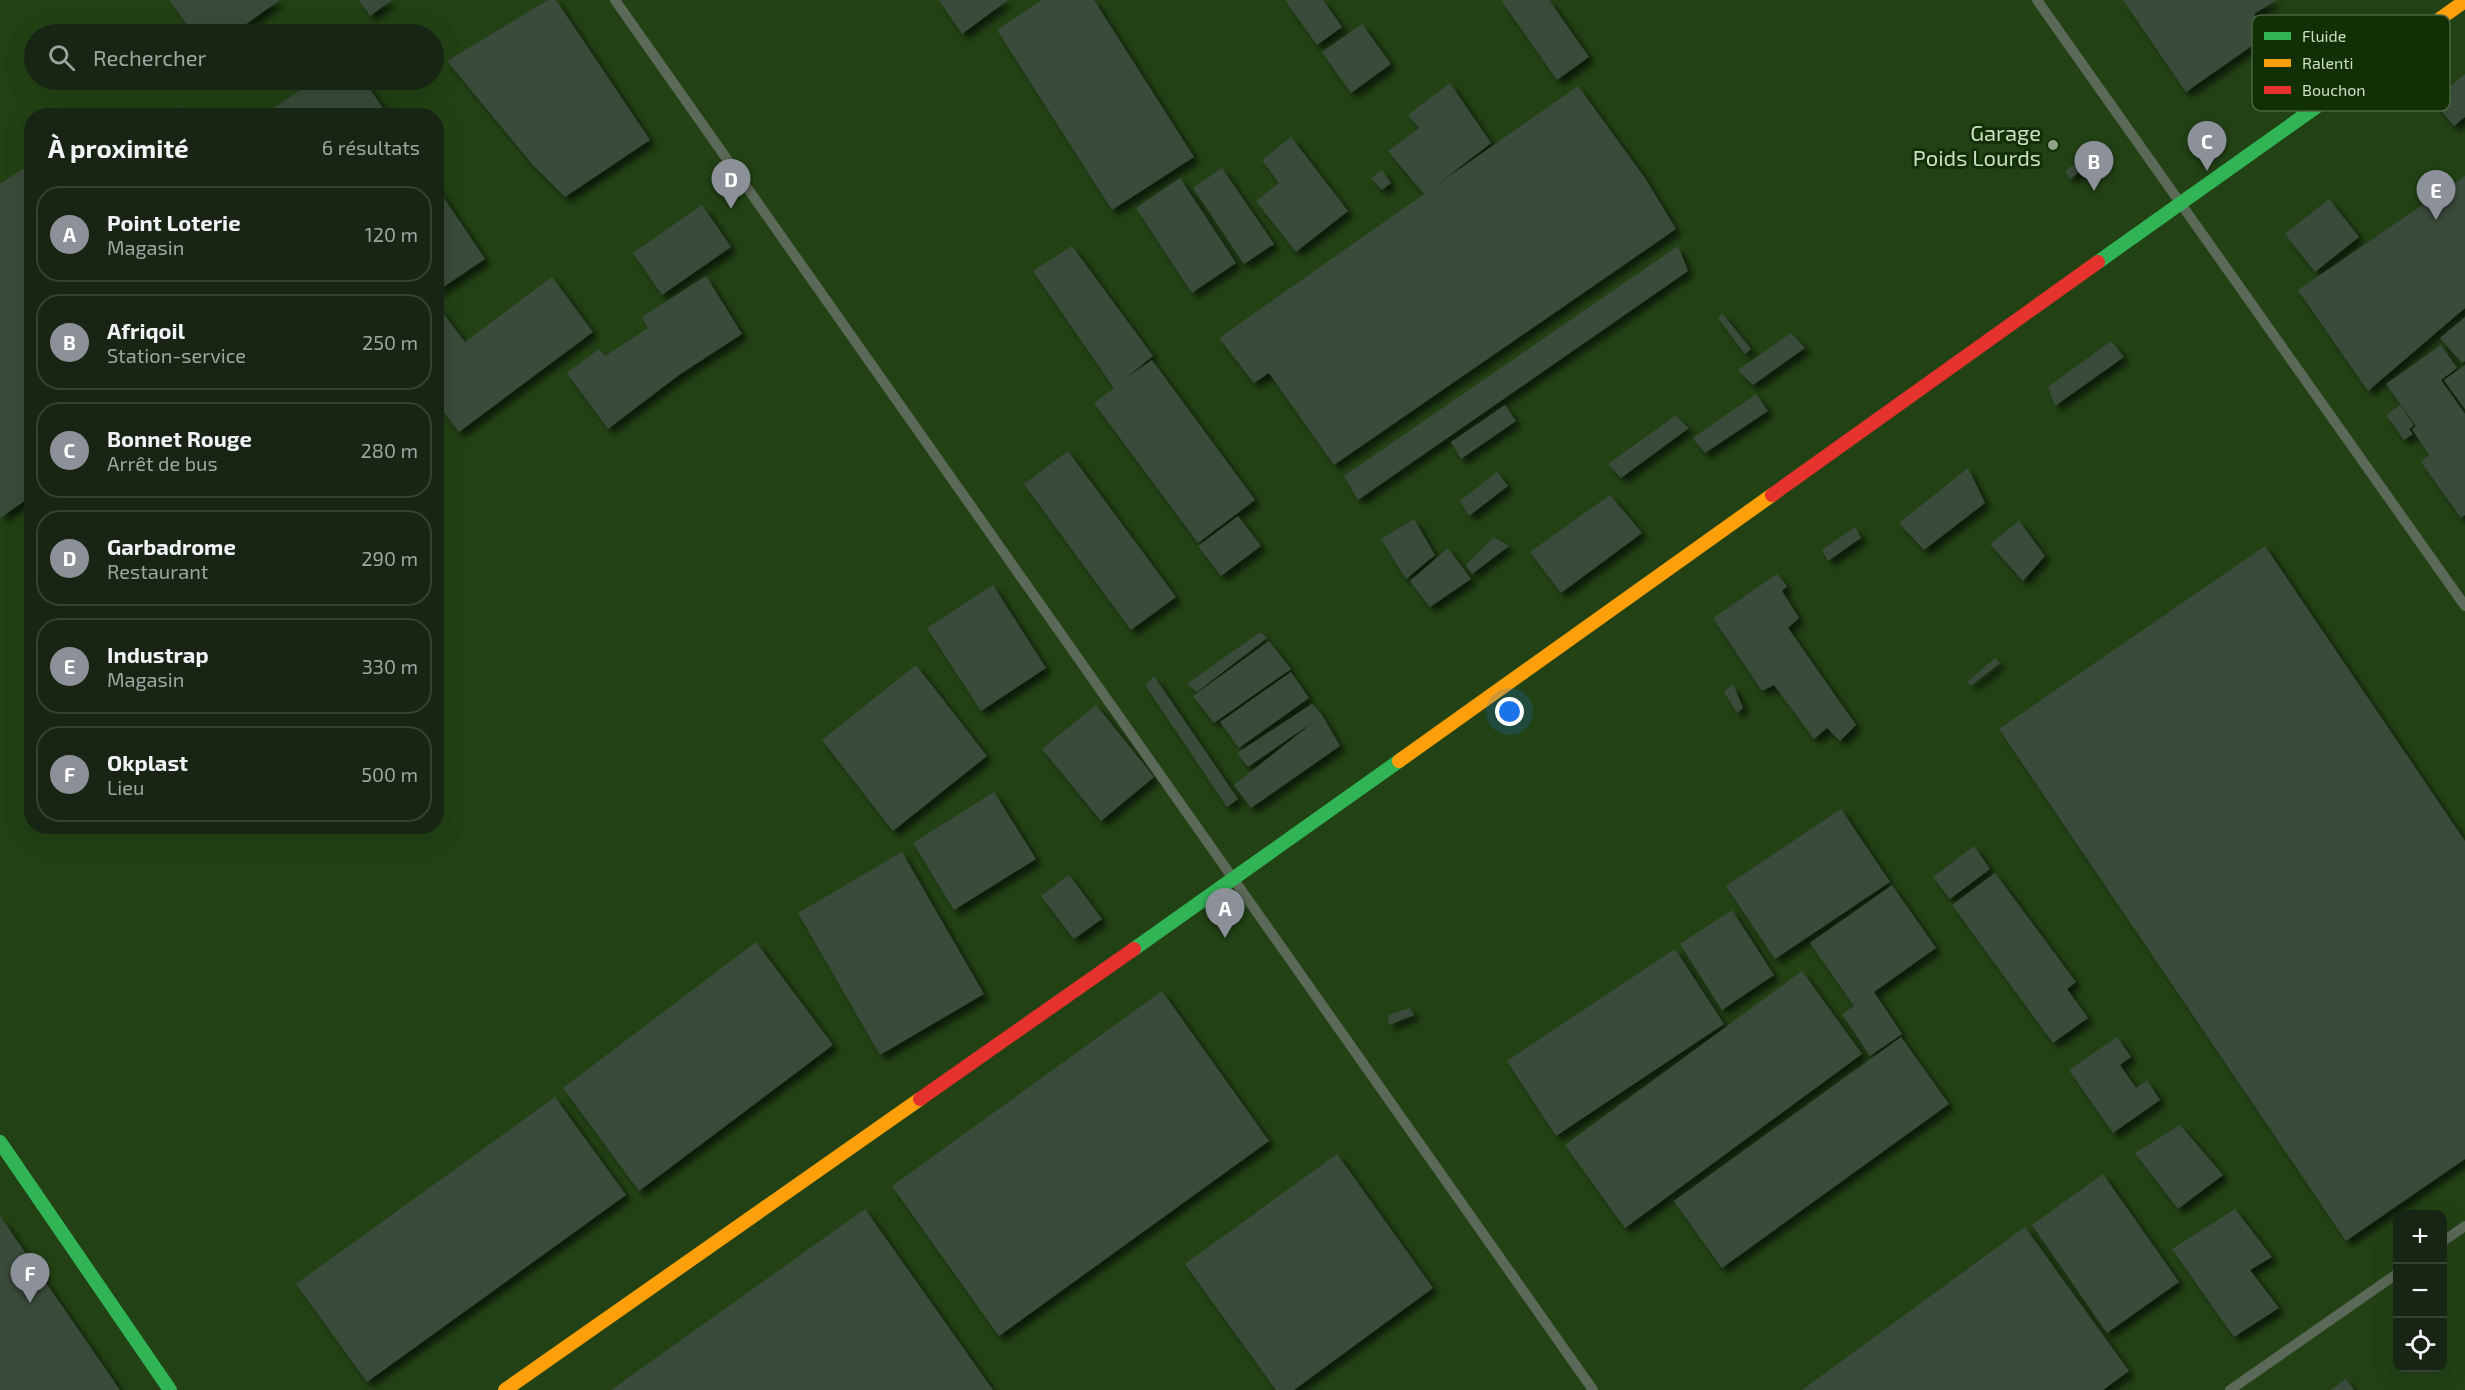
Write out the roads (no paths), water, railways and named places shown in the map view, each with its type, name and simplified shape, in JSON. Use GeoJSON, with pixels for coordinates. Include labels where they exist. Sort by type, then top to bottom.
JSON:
{"type":"FeatureCollection","features":[{"type":"Feature","properties":{"kind":"street"},"geometry":{"type":"LineString","coordinates":[[2445,15],[2465,1]]}},
{"type":"Feature","properties":{"kind":"street"},"geometry":{"type":"LineString","coordinates":[[505,1390],[1235,878],[2309,111]]}},
{"type":"Feature","properties":{"kind":"street"},"geometry":{"type":"LineString","coordinates":[[0,1142],[170,1390]]}},
{"type":"Feature","properties":{"kind":"lane"},"geometry":{"type":"LineString","coordinates":[[615,0],[1235,878],[1593,1390]]}},
{"type":"Feature","properties":{"kind":"lane"},"geometry":{"type":"LineString","coordinates":[[2037,0],[2465,606]]}},
{"type":"Feature","properties":{"kind":"lane"},"geometry":{"type":"LineString","coordinates":[[2447,1239],[2465,1226]]}},
{"type":"Feature","properties":{"kind":"lane"},"geometry":{"type":"LineString","coordinates":[[2230,1390],[2393,1276]]}},
{"type":"Feature","properties":{"kind":"place","name":"Garage Poids Lourds"},"geometry":{"type":"Point","coordinates":[2053,145]}},
{"type":"Feature","properties":{"kind":"place","name":"Bonnet Rouge"},"geometry":{"type":"Point","coordinates":[2207,171]}},
{"type":"Feature","properties":{"kind":"place","name":"Afriqoil"},"geometry":{"type":"Point","coordinates":[2094,191]}},
{"type":"Feature","properties":{"kind":"place","name":"Garbadrome"},"geometry":{"type":"Point","coordinates":[731,209]}},
{"type":"Feature","properties":{"kind":"place","name":"Industrap"},"geometry":{"type":"Point","coordinates":[2436,220]}},
{"type":"Feature","properties":{"kind":"place","name":"Point Loterie"},"geometry":{"type":"Point","coordinates":[1225,938]}},
{"type":"Feature","properties":{"kind":"place","name":"Okplast"},"geometry":{"type":"Point","coordinates":[30,1303]}}]}
